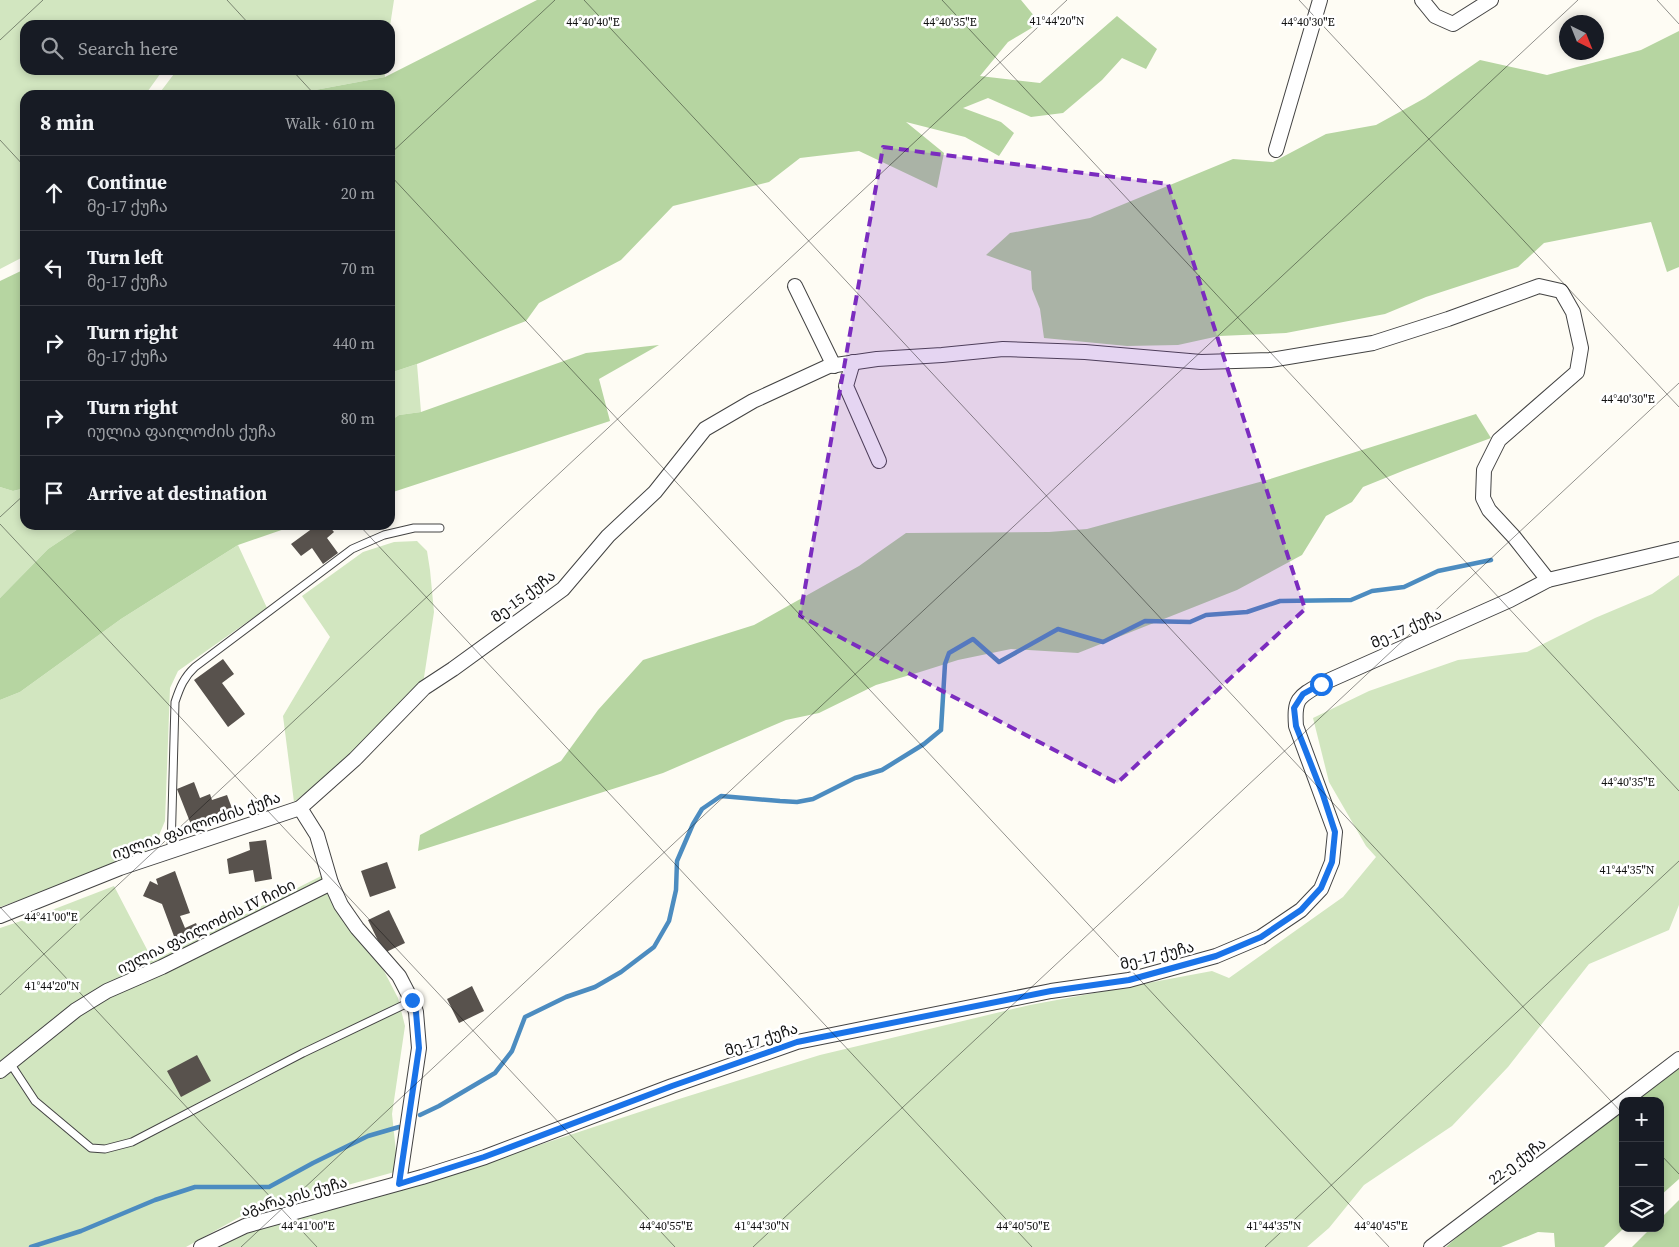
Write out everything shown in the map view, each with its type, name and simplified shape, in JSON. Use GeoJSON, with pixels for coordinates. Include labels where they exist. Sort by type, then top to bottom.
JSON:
{"type":"FeatureCollection","features":[{"type":"Feature","properties":{"kind":"street"},"geometry":{"type":"LineString","coordinates":[[1276,150],[1320,0]]}},
{"type":"Feature","properties":{"kind":"street"},"geometry":{"type":"LineString","coordinates":[[1422,0],[1435,16],[1453,24],[1491,0]]}},
{"type":"Feature","properties":{"kind":"street"},"geometry":{"type":"LineString","coordinates":[[795,286],[834,366]]}},
{"type":"Feature","properties":{"kind":"street","name":"მე-15 ქუჩა"},"geometry":{"type":"LineString","coordinates":[[300,808],[355,759],[424,688],[453,670],[563,589],[608,536],[655,492],[705,429],[753,401],[829,366],[877,359],[1003,349],[1085,352],[1202,362],[1270,360],[1373,343],[1448,319],[1539,286],[1561,291],[1574,312],[1581,348],[1577,372],[1499,440],[1484,470],[1483,498],[1489,510],[1514,537],[1548,580]]}},
{"type":"Feature","properties":{"kind":"street"},"geometry":{"type":"LineString","coordinates":[[853,362],[846,386],[878,461]]}},
{"type":"Feature","properties":{"kind":"street","name":"მე-17 ქუჩა"},"geometry":{"type":"LineString","coordinates":[[399,1184],[484,1157],[672,1086],[797,1042],[1051,991],[1129,980],[1216,956],[1261,937],[1301,910],[1321,888],[1332,862],[1335,832],[1323,795],[1296,726],[1294,708],[1303,694],[1321,684],[1510,600],[1548,580],[1679,549]]}},
{"type":"Feature","properties":{"kind":"street","name":"იულია ფაილოძის ქუჩა"},"geometry":{"type":"LineString","coordinates":[[0,916],[120,868],[300,808],[317,836],[331,884],[341,905],[357,928],[399,976],[412,1000],[416,1012],[419,1048],[399,1184]]}},
{"type":"Feature","properties":{"kind":"street","name":"იულია ფაილოძის IV ჩიხი"},"geometry":{"type":"LineString","coordinates":[[5,1067],[76,1010],[107,991],[162,967],[331,884]]}},
{"type":"Feature","properties":{"kind":"street","name":"22-ე ქუჩა"},"geometry":{"type":"LineString","coordinates":[[1628,1097],[1679,1059]]}},
{"type":"Feature","properties":{"kind":"street","name":"22-ე ქუჩა"},"geometry":{"type":"LineString","coordinates":[[1431,1247],[1619,1104]]}},
{"type":"Feature","properties":{"kind":"street","name":"აგარაკის ქუჩა"},"geometry":{"type":"LineString","coordinates":[[201,1247],[245,1226],[399,1184]]}},
{"type":"Feature","properties":{"kind":"lane"},"geometry":{"type":"LineString","coordinates":[[171,851],[175,702],[186,675],[352,549],[384,535],[414,528],[440,528]]}},
{"type":"Feature","properties":{"kind":"lane"},"geometry":{"type":"LineString","coordinates":[[5,1067],[35,1101],[91,1148],[105,1149],[132,1142],[302,1053],[412,1000]]}},
{"type":"Feature","properties":{"kind":"highlighted area"},"geometry":{"type":"Polygon","coordinates":[[[883,147],[1168,184],[1305,609],[1117,783],[800,616],[883,147]]]}},
{"type":"Feature","properties":{"kind":"green space"},"geometry":{"type":"Polygon","coordinates":[[[0,0],[394,0],[391,20],[20,20],[20,75],[159,75],[149,90],[20,90],[20,259],[0,269],[0,0]]]}},
{"type":"Feature","properties":{"kind":"green space"},"geometry":{"type":"Polygon","coordinates":[[[537,0],[1021,0],[1040,23],[1008,42],[980,76],[1040,83],[1117,16],[1157,49],[1146,69],[1122,58],[1102,80],[1063,113],[1031,117],[988,98],[963,108],[1001,122],[1014,133],[999,156],[965,137],[906,122],[944,153],[937,188],[859,151],[800,158],[769,182],[673,206],[621,260],[539,303],[526,321],[395,371],[395,90],[315,90],[395,75],[395,72],[537,0]]]}},
{"type":"Feature","properties":{"kind":"green space"},"geometry":{"type":"Polygon","coordinates":[[[1679,31],[1679,267],[1667,272],[1651,222],[1544,243],[1518,267],[1426,297],[1385,314],[1286,333],[1219,336],[1178,345],[1127,346],[1044,338],[1040,309],[1032,289],[1031,271],[986,255],[1010,233],[1090,218],[1233,159],[1273,162],[1326,134],[1376,125],[1425,98],[1480,60],[1547,75],[1641,50],[1679,31]]]}},
{"type":"Feature","properties":{"kind":"green space"},"geometry":{"type":"Polygon","coordinates":[[[173,75],[385,75],[385,77],[315,90],[162,90],[173,75]]]}},
{"type":"Feature","properties":{"kind":"green space"},"geometry":{"type":"Polygon","coordinates":[[[20,271],[20,489],[13,491],[0,487],[0,281],[20,271]]]}},
{"type":"Feature","properties":{"kind":"green space"},"geometry":{"type":"Polygon","coordinates":[[[659,345],[599,379],[610,421],[395,491],[395,418],[399,415],[421,412],[586,353],[659,345]]]}},
{"type":"Feature","properties":{"kind":"green space"},"geometry":{"type":"Polygon","coordinates":[[[417,364],[421,412],[399,415],[395,418],[395,371],[417,364]]]}},
{"type":"Feature","properties":{"kind":"green space"},"geometry":{"type":"Polygon","coordinates":[[[1476,414],[1491,438],[1363,487],[1352,502],[1326,516],[1302,555],[1237,590],[1078,653],[1011,649],[958,660],[876,685],[819,713],[786,720],[663,773],[418,851],[420,835],[561,761],[598,710],[643,660],[754,625],[859,566],[906,533],[1049,532],[1087,529],[1267,480],[1476,414]]]}},
{"type":"Feature","properties":{"kind":"green space"},"geometry":{"type":"Polygon","coordinates":[[[0,487],[13,491],[20,489],[20,530],[76,530],[48,549],[0,598],[0,487]]]}},
{"type":"Feature","properties":{"kind":"green space"},"geometry":{"type":"Polygon","coordinates":[[[76,530],[282,530],[238,545],[121,619],[20,692],[0,700],[0,598],[48,549],[76,530]]]}},
{"type":"Feature","properties":{"kind":"green space"},"geometry":{"type":"Polygon","coordinates":[[[417,541],[427,551],[434,612],[423,684],[338,767],[294,802],[283,716],[330,637],[302,596],[363,552],[394,542],[417,541]]]}},
{"type":"Feature","properties":{"kind":"green space"},"geometry":{"type":"Polygon","coordinates":[[[238,545],[267,608],[178,671],[170,688],[165,821],[157,840],[143,853],[0,907],[0,700],[20,692],[121,619],[238,545]]]}},
{"type":"Feature","properties":{"kind":"green space"},"geometry":{"type":"Polygon","coordinates":[[[1679,575],[1679,905],[1669,930],[1589,964],[1508,1067],[1452,1126],[1364,1185],[1329,1228],[1307,1247],[220,1247],[238,1234],[445,1176],[820,1055],[1030,1005],[1212,971],[1229,978],[1343,897],[1376,857],[1366,846],[1329,782],[1313,718],[1369,691],[1458,660],[1527,652],[1595,618],[1652,594],[1679,575]]]}},
{"type":"Feature","properties":{"kind":"green space"},"geometry":{"type":"Polygon","coordinates":[[[323,875],[365,945],[384,971],[398,998],[405,1026],[392,1114],[398,1171],[247,1213],[186,1247],[0,1247],[0,928],[114,886],[153,961],[323,875]]]}},
{"type":"Feature","properties":{"kind":"green space"},"geometry":{"type":"Polygon","coordinates":[[[1679,1068],[1679,1179],[1664,1192],[1664,1097],[1639,1097],[1679,1068]]]}},
{"type":"Feature","properties":{"kind":"green space"},"geometry":{"type":"Polygon","coordinates":[[[1619,1111],[1620,1232],[1604,1247],[1555,1247],[1554,1233],[1538,1232],[1501,1247],[1446,1247],[1485,1212],[1619,1111]]]}},
{"type":"Feature","properties":{"kind":"green space"},"geometry":{"type":"Polygon","coordinates":[[[1679,1200],[1679,1247],[1632,1247],[1647,1232],[1664,1232],[1664,1215],[1679,1200]]]}},
{"type":"Feature","properties":{"kind":"building"},"geometry":{"type":"Polygon","coordinates":[[[310,530],[332,530],[334,532],[327,538],[338,553],[323,564],[312,548],[301,556],[291,544],[310,530]]]}},
{"type":"Feature","properties":{"kind":"building"},"geometry":{"type":"Polygon","coordinates":[[[223,659],[234,674],[222,683],[245,714],[228,727],[194,680],[223,659]]]}},
{"type":"Feature","properties":{"kind":"building"},"geometry":{"type":"Polygon","coordinates":[[[194,782],[200,798],[210,794],[212,800],[227,795],[233,811],[192,827],[177,789],[194,782]]]}},
{"type":"Feature","properties":{"kind":"building"},"geometry":{"type":"Polygon","coordinates":[[[266,840],[272,879],[255,882],[253,870],[229,874],[227,859],[250,850],[249,842],[266,840]]]}},
{"type":"Feature","properties":{"kind":"building"},"geometry":{"type":"Polygon","coordinates":[[[387,862],[396,888],[370,897],[361,871],[387,862]]]}},
{"type":"Feature","properties":{"kind":"building"},"geometry":{"type":"Polygon","coordinates":[[[175,871],[190,913],[180,916],[185,928],[196,923],[201,936],[178,947],[162,904],[143,896],[150,881],[158,885],[156,879],[175,871]]]}},
{"type":"Feature","properties":{"kind":"building"},"geometry":{"type":"Polygon","coordinates":[[[389,910],[405,943],[384,953],[368,920],[389,910]]]}},
{"type":"Feature","properties":{"kind":"building"},"geometry":{"type":"Polygon","coordinates":[[[472,986],[484,1011],[459,1023],[447,999],[472,986]]]}},
{"type":"Feature","properties":{"kind":"building"},"geometry":{"type":"Polygon","coordinates":[[[197,1055],[211,1081],[181,1097],[167,1071],[197,1055]]]}},
{"type":"Feature","properties":{"kind":"waterway"},"geometry":{"type":"LineString","coordinates":[[420,1115],[495,1073],[512,1051],[525,1017],[566,997],[595,987],[621,972],[654,947],[669,921],[676,890],[677,861],[693,824],[702,809],[721,796],[797,802],[813,799],[855,778],[882,770],[924,744],[941,730],[945,664],[949,653],[973,639],[999,662],[1058,629],[1103,642],[1145,621],[1190,622],[1206,615],[1247,612],[1280,601],[1351,600],[1372,591],[1404,587],[1438,571],[1491,560]]}},
{"type":"Feature","properties":{"kind":"waterway"},"geometry":{"type":"LineString","coordinates":[[31,1247],[81,1231],[155,1200],[195,1187],[269,1187],[368,1136],[399,1127]]}},
{"type":"Feature","properties":{"kind":"route"},"geometry":{"type":"LineString","coordinates":[[412,1000],[416,1012],[419,1048],[399,1184],[484,1157],[672,1086],[797,1042],[1051,991],[1129,980],[1216,956],[1261,937],[1301,910],[1321,888],[1332,862],[1335,832],[1323,795],[1296,726],[1294,708],[1303,694],[1321,684]]}}]}
